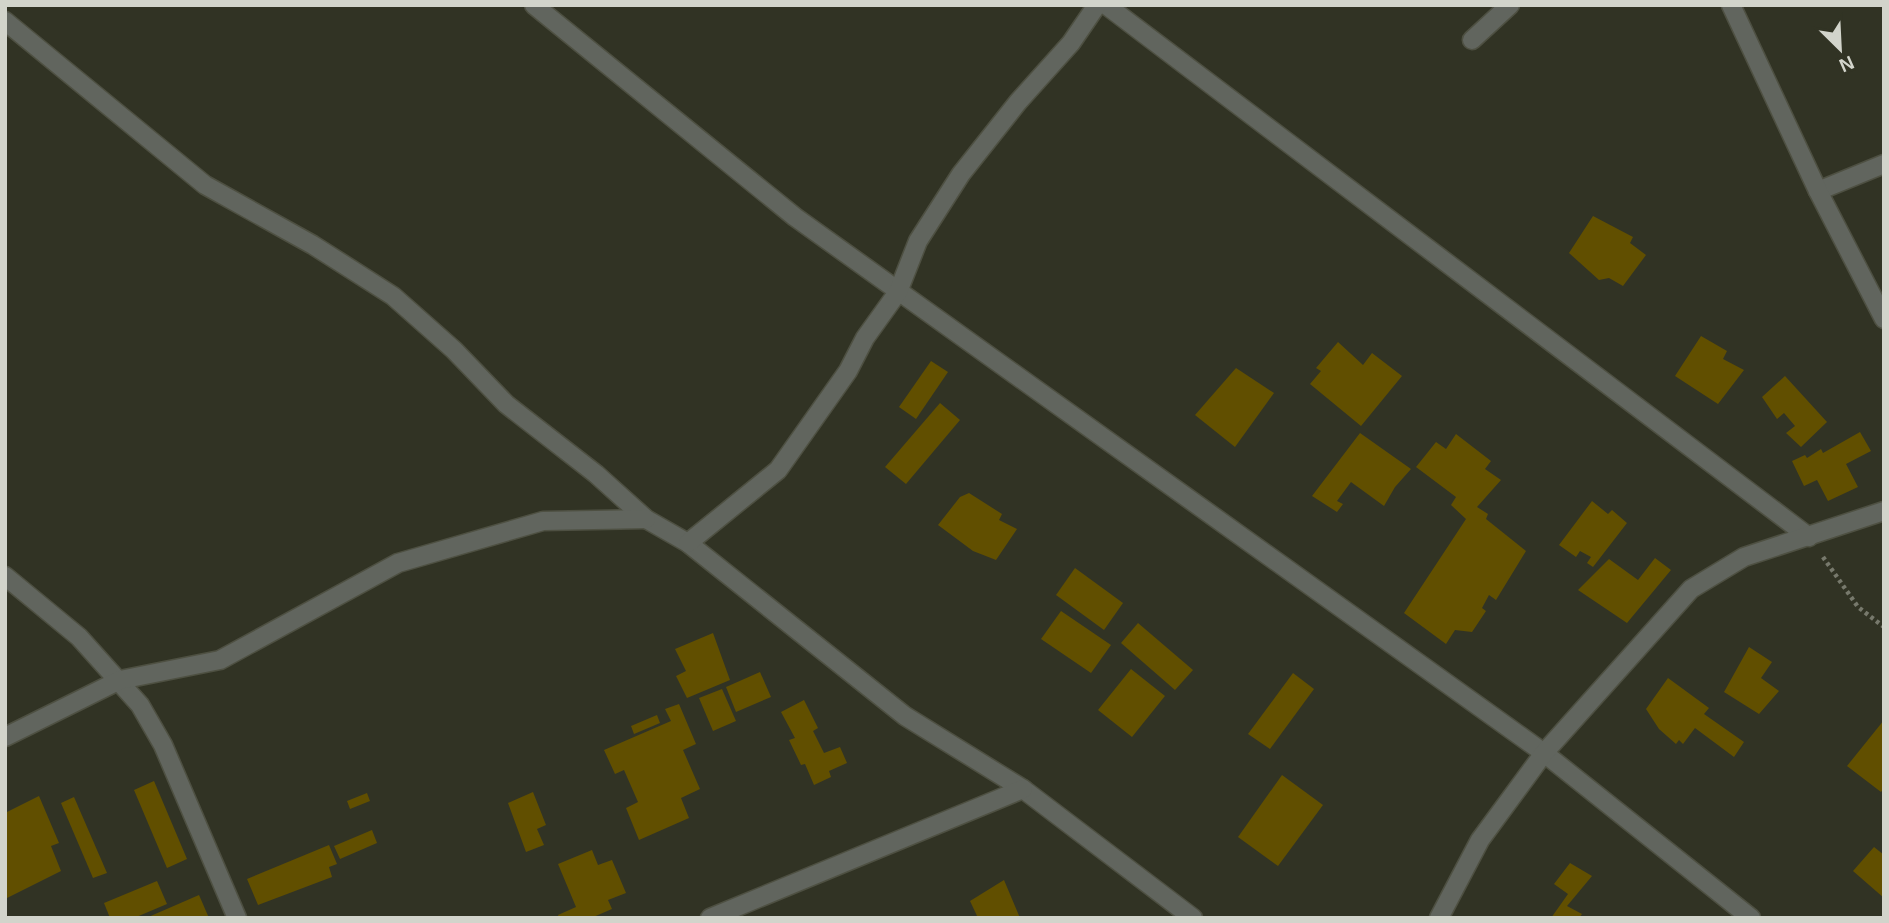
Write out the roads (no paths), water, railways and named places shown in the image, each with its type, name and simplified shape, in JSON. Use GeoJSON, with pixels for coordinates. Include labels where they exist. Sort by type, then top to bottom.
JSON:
{"type":"FeatureCollection","features":[{"type":"Feature","properties":{"kind":"street"},"geometry":{"type":"LineString","coordinates":[[534,5],[795,217],[1545,753],[1751,918]]}},
{"type":"Feature","properties":{"kind":"street"},"geometry":{"type":"LineString","coordinates":[[688,543],[779,470],[898,292],[918,241],[961,174],[1018,102],[1071,43],[1097,5]]}},
{"type":"Feature","properties":{"kind":"street"},"geometry":{"type":"LineString","coordinates":[[1106,5],[1809,537]]}},
{"type":"Feature","properties":{"kind":"street"},"geometry":{"type":"LineString","coordinates":[[1472,40],[1510,5]]}},
{"type":"Feature","properties":{"kind":"street"},"geometry":{"type":"LineString","coordinates":[[1731,5],[1818,191],[1884,319]]}},
{"type":"Feature","properties":{"kind":"street"},"geometry":{"type":"LineString","coordinates":[[5,21],[205,185],[313,245],[393,296],[454,350],[506,404],[597,474],[646,519],[688,543],[905,716],[1023,789],[1193,918]]}},
{"type":"Feature","properties":{"kind":"street"},"geometry":{"type":"LineString","coordinates":[[1818,191],[1884,164]]}},
{"type":"Feature","properties":{"kind":"street"},"geometry":{"type":"LineString","coordinates":[[1439,918],[1480,840],[1545,753],[1691,589],[1744,557],[1884,511]]}},
{"type":"Feature","properties":{"kind":"street"},"geometry":{"type":"LineString","coordinates":[[5,737],[120,680],[220,660],[398,563],[543,521],[646,519]]}},
{"type":"Feature","properties":{"kind":"street"},"geometry":{"type":"LineString","coordinates":[[5,576],[79,637],[140,705],[163,745],[237,918]]}},
{"type":"Feature","properties":{"kind":"street"},"geometry":{"type":"LineString","coordinates":[[710,918],[1023,789]]}}]}
